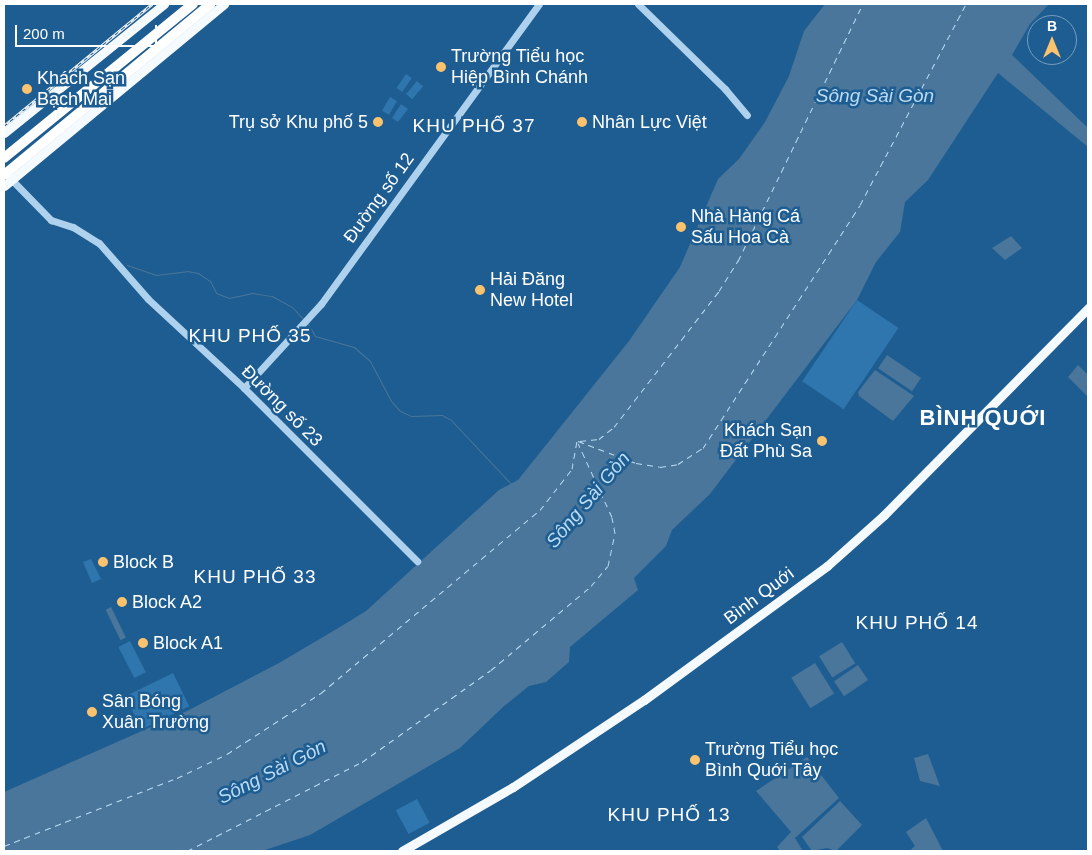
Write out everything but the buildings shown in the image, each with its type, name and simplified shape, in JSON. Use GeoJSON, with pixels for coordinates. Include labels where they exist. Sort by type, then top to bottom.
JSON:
{"type":"FeatureCollection","features":[{"type":"Feature","properties":{"kind":"highway"},"geometry":{"type":"LineString","coordinates":[[4,158],[193,4]]}},
{"type":"Feature","properties":{"kind":"highway"},"geometry":{"type":"LineString","coordinates":[[7,176],[211,4]]}},
{"type":"Feature","properties":{"kind":"main road"},"geometry":{"type":"LineString","coordinates":[[4,133],[164,4]]}},
{"type":"Feature","properties":{"kind":"main road"},"geometry":{"type":"LineString","coordinates":[[4,186],[7,176],[224,4]]}},
{"type":"Feature","properties":{"kind":"main road","name":"Bình Quới"},"geometry":{"type":"LineString","coordinates":[[402,851],[513,787],[639,704],[827,566],[884,515],[1088,308]]}},
{"type":"Feature","properties":{"kind":"street","name":"Đường số 12"},"geometry":{"type":"LineString","coordinates":[[244,388],[314,312],[539,4]]}},
{"type":"Feature","properties":{"kind":"street"},"geometry":{"type":"LineString","coordinates":[[638,4],[725,89],[747,116]]}},
{"type":"Feature","properties":{"kind":"street","name":"Đường số 23"},"geometry":{"type":"LineString","coordinates":[[7,176],[51,220],[73,227],[99,243],[148,299],[244,388],[417,561]]}},
{"type":"Feature","properties":{"kind":"shaded area"},"geometry":{"type":"Polygon","coordinates":[[[406,74],[412,78],[402,92],[396,88],[406,74]]]}},
{"type":"Feature","properties":{"kind":"shaded area"},"geometry":{"type":"Polygon","coordinates":[[[417,81],[423,86],[412,99],[406,94],[417,81]]]}},
{"type":"Feature","properties":{"kind":"shaded area"},"geometry":{"type":"Polygon","coordinates":[[[390,97],[397,101],[389,115],[382,111],[390,97]]]}},
{"type":"Feature","properties":{"kind":"shaded area"},"geometry":{"type":"Polygon","coordinates":[[[401,104],[408,109],[398,122],[392,118],[401,104]]]}},
{"type":"Feature","properties":{"kind":"shaded area"},"geometry":{"type":"Polygon","coordinates":[[[857,300],[898,328],[844,409],[802,381],[857,300]]]}},
{"type":"Feature","properties":{"kind":"shaded area"},"geometry":{"type":"Polygon","coordinates":[[[91,559],[101,579],[92,583],[83,562],[91,559]]]}},
{"type":"Feature","properties":{"kind":"shaded area"},"geometry":{"type":"Polygon","coordinates":[[[130,641],[146,672],[134,678],[118,647],[130,641]]]}},
{"type":"Feature","properties":{"kind":"shaded area"},"geometry":{"type":"Polygon","coordinates":[[[173,673],[189,706],[142,729],[125,696],[173,673]]]}},
{"type":"Feature","properties":{"kind":"shaded area"},"geometry":{"type":"Polygon","coordinates":[[[417,799],[430,823],[408,834],[396,810],[417,799]]]}},
{"type":"Feature","properties":{"kind":"water","name":"Sông Sài Gòn"},"geometry":{"type":"Polygon","coordinates":[[[825,4],[1049,4],[1039,15],[1027,15],[1027,29],[1012,55],[1088,128],[1088,147],[998,73],[928,180],[905,202],[900,232],[876,262],[857,300],[710,494],[672,530],[666,546],[634,578],[638,590],[570,647],[569,662],[546,682],[529,686],[503,707],[460,748],[310,835],[262,851],[4,851],[4,792],[187,711],[279,663],[340,627],[366,611],[499,490],[518,480],[629,341],[680,267],[718,179],[739,159],[765,122],[789,76],[804,31],[825,4]]]}},
{"type":"Feature","properties":{"kind":"water"},"geometry":{"type":"Polygon","coordinates":[[[1011,236],[1022,248],[1005,260],[992,248],[1011,236]]]}},
{"type":"Feature","properties":{"kind":"water"},"geometry":{"type":"Polygon","coordinates":[[[887,355],[921,378],[912,391],[878,368],[887,355]]]}},
{"type":"Feature","properties":{"kind":"water"},"geometry":{"type":"Polygon","coordinates":[[[1078,365],[1088,375],[1088,397],[1068,377],[1078,365]]]}},
{"type":"Feature","properties":{"kind":"water"},"geometry":{"type":"Polygon","coordinates":[[[875,370],[914,396],[893,421],[859,396],[858,392],[875,370]]]}},
{"type":"Feature","properties":{"kind":"water"},"geometry":{"type":"Polygon","coordinates":[[[111,607],[126,638],[121,640],[106,610],[111,607]]]}},
{"type":"Feature","properties":{"kind":"water"},"geometry":{"type":"Polygon","coordinates":[[[842,642],[855,663],[832,678],[819,656],[842,642]]]}},
{"type":"Feature","properties":{"kind":"water"},"geometry":{"type":"Polygon","coordinates":[[[815,663],[834,694],[810,708],[791,678],[815,663]]]}},
{"type":"Feature","properties":{"kind":"water"},"geometry":{"type":"Polygon","coordinates":[[[858,665],[868,680],[844,696],[834,681],[858,665]]]}},
{"type":"Feature","properties":{"kind":"water"},"geometry":{"type":"Polygon","coordinates":[[[928,754],[940,786],[920,781],[914,758],[928,754]]]}},
{"type":"Feature","properties":{"kind":"water"},"geometry":{"type":"Polygon","coordinates":[[[807,757],[839,798],[795,838],[803,851],[780,851],[777,847],[791,832],[756,791],[807,757]]]}},
{"type":"Feature","properties":{"kind":"water"},"geometry":{"type":"Polygon","coordinates":[[[840,801],[862,825],[836,851],[827,848],[812,851],[802,837],[840,801]]]}},
{"type":"Feature","properties":{"kind":"water"},"geometry":{"type":"Polygon","coordinates":[[[926,818],[943,851],[909,851],[915,846],[906,832],[926,818]]]}},
{"type":"Feature","properties":{"kind":"waterway"},"geometry":{"type":"LineString","coordinates":[[127,265],[156,275],[187,271],[198,273],[210,281],[216,293],[229,298],[252,293],[272,296],[292,307],[304,320]]}},
{"type":"Feature","properties":{"kind":"waterway"},"geometry":{"type":"LineString","coordinates":[[307,322],[315,336],[354,347],[370,361],[391,401],[400,411],[411,416],[442,415],[451,420],[511,484]]}},
{"type":"Feature","properties":{"kind":"ferry route"},"geometry":{"type":"LineString","coordinates":[[580,441],[599,439],[614,427],[719,291],[738,261],[863,4]]}},
{"type":"Feature","properties":{"kind":"ferry route"},"geometry":{"type":"LineString","coordinates":[[578,441],[636,463],[660,467],[678,464],[703,448],[860,205],[966,4]]}},
{"type":"Feature","properties":{"kind":"ferry route"},"geometry":{"type":"LineString","coordinates":[[4,846],[177,778],[227,754],[321,693],[540,510],[572,469],[577,440]]}},
{"type":"Feature","properties":{"kind":"ferry route"},"geometry":{"type":"LineString","coordinates":[[187,851],[362,762],[491,670],[591,586],[608,566],[615,533],[612,517],[578,443]]}},
{"type":"Feature","properties":{"kind":"railway"},"geometry":{"type":"LineString","coordinates":[[4,126],[152,4]]}},
{"type":"Feature","properties":{"kind":"place","name":"Trường Tiểu học Hiệp Bình Chánh"},"geometry":{"type":"Point","coordinates":[441,67]}},
{"type":"Feature","properties":{"kind":"place","name":"Khách Sạn Bạch Mai"},"geometry":{"type":"Point","coordinates":[27,89]}},
{"type":"Feature","properties":{"kind":"place","name":"Trụ sở Khu phố 5"},"geometry":{"type":"Point","coordinates":[378,122]}},
{"type":"Feature","properties":{"kind":"place","name":"Nhân Lực Việt"},"geometry":{"type":"Point","coordinates":[582,122]}},
{"type":"Feature","properties":{"kind":"place","name":"Nhà Hàng Cá Sấu Hoa Cà"},"geometry":{"type":"Point","coordinates":[681,227]}},
{"type":"Feature","properties":{"kind":"place","name":"Hải Đăng New Hotel"},"geometry":{"type":"Point","coordinates":[480,290]}},
{"type":"Feature","properties":{"kind":"place","name":"Khách Sạn Đất Phù Sa"},"geometry":{"type":"Point","coordinates":[822,441]}},
{"type":"Feature","properties":{"kind":"place","name":"Block B"},"geometry":{"type":"Point","coordinates":[103,562]}},
{"type":"Feature","properties":{"kind":"place","name":"Block A2"},"geometry":{"type":"Point","coordinates":[122,602]}},
{"type":"Feature","properties":{"kind":"place","name":"Block A1"},"geometry":{"type":"Point","coordinates":[143,643]}},
{"type":"Feature","properties":{"kind":"place","name":"Sân Bóng Xuân Trường"},"geometry":{"type":"Point","coordinates":[92,712]}},
{"type":"Feature","properties":{"kind":"place","name":"Trường Tiểu học Bình Quới Tây"},"geometry":{"type":"Point","coordinates":[695,760]}},
{"type":"Feature","properties":{"kind":"district","name":"KHU PHỐ 37"},"geometry":{"type":"Point","coordinates":[474,126]}},
{"type":"Feature","properties":{"kind":"district","name":"KHU PHỐ 35"},"geometry":{"type":"Point","coordinates":[250,336]}},
{"type":"Feature","properties":{"kind":"district","name":"BÌNH QUỚI"},"geometry":{"type":"Point","coordinates":[983,418]}},
{"type":"Feature","properties":{"kind":"district","name":"KHU PHỐ 33"},"geometry":{"type":"Point","coordinates":[255,577]}},
{"type":"Feature","properties":{"kind":"district","name":"KHU PHỐ 14"},"geometry":{"type":"Point","coordinates":[917,623]}},
{"type":"Feature","properties":{"kind":"district","name":"KHU PHỐ 13"},"geometry":{"type":"Point","coordinates":[669,815]}}]}
